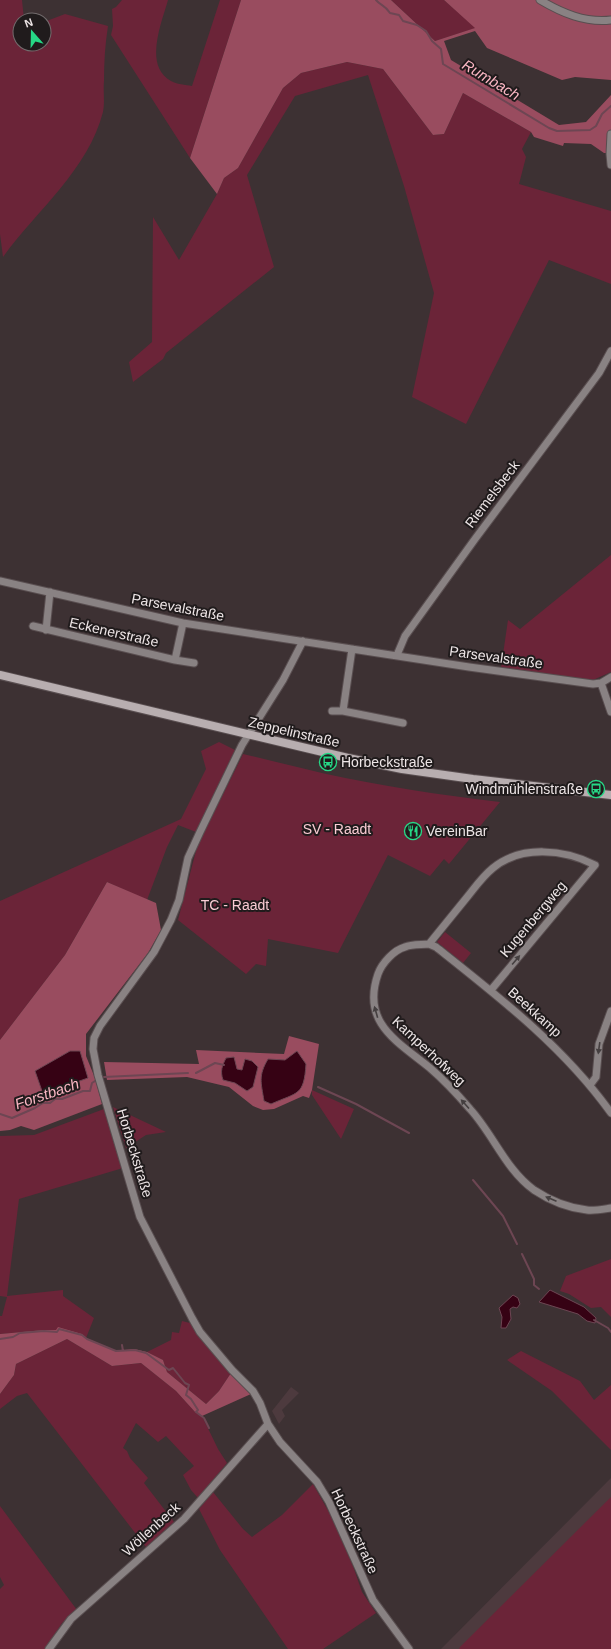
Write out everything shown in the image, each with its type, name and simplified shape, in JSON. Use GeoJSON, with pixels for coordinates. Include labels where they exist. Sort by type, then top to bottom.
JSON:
{"type":"FeatureCollection","features":[{"type":"Feature","properties":{"kind":"main road","name":"Zeppelinstraße"},"geometry":{"type":"LineString","coordinates":[[0,675],[248,735],[402,769],[611,796]]}},
{"type":"Feature","properties":{"kind":"street"},"geometry":{"type":"LineString","coordinates":[[540,0],[572,16],[598,20],[611,20]]}},
{"type":"Feature","properties":{"kind":"street"},"geometry":{"type":"LineString","coordinates":[[611,134],[611,165]]}},
{"type":"Feature","properties":{"kind":"street","name":"Riemelsbeck"},"geometry":{"type":"LineString","coordinates":[[397,655],[406,636],[475,539],[595,379],[611,351]]}},
{"type":"Feature","properties":{"kind":"street","name":"Parsevalstraße"},"geometry":{"type":"LineString","coordinates":[[0,581],[183,623],[484,669],[593,684],[601,683],[611,678]]}},
{"type":"Feature","properties":{"kind":"street"},"geometry":{"type":"LineString","coordinates":[[46,630],[50,592]]}},
{"type":"Feature","properties":{"kind":"street","name":"Eckenerstraße"},"geometry":{"type":"LineString","coordinates":[[175,660],[183,623]]}},
{"type":"Feature","properties":{"kind":"street","name":"Eckenerstraße"},"geometry":{"type":"LineString","coordinates":[[33,626],[175,660],[194,663]]}},
{"type":"Feature","properties":{"kind":"street","name":"Horbeckstraße"},"geometry":{"type":"LineString","coordinates":[[303,641],[283,680],[248,735],[195,841],[188,858],[179,900],[171,920],[154,952],[100,1026],[94,1038],[93,1049],[98,1075],[140,1217],[200,1332],[232,1370],[253,1391],[260,1403],[268,1424],[280,1442],[317,1482],[325,1495],[371,1595],[409,1649]]}},
{"type":"Feature","properties":{"kind":"street"},"geometry":{"type":"LineString","coordinates":[[344,711],[352,649]]}},
{"type":"Feature","properties":{"kind":"street"},"geometry":{"type":"LineString","coordinates":[[601,683],[611,712]]}},
{"type":"Feature","properties":{"kind":"street"},"geometry":{"type":"LineString","coordinates":[[332,711],[344,711],[403,723]]}},
{"type":"Feature","properties":{"kind":"street","name":"Kugenbergweg"},"geometry":{"type":"LineString","coordinates":[[429,944],[478,883],[492,868],[508,859],[527,853],[553,852],[569,854],[595,865],[491,990]]}},
{"type":"Feature","properties":{"kind":"street","name":"Kamperhofweg"},"geometry":{"type":"LineString","coordinates":[[429,944],[406,946],[395,952],[379,972],[374,988],[373,1000],[377,1016],[382,1027],[390,1037],[431,1069],[456,1094],[485,1129],[517,1175],[533,1189],[548,1198],[588,1211],[611,1208]]}},
{"type":"Feature","properties":{"kind":"street","name":"Beekkamp"},"geometry":{"type":"LineString","coordinates":[[429,944],[436,947],[491,990],[560,1053],[590,1085],[611,1113]]}},
{"type":"Feature","properties":{"kind":"street"},"geometry":{"type":"LineString","coordinates":[[590,1085],[596,1077],[599,1044],[611,1011]]}},
{"type":"Feature","properties":{"kind":"street","name":"Wöllenbeck"},"geometry":{"type":"LineString","coordinates":[[49,1649],[71,1619],[184,1519],[268,1424]]}},
{"type":"Feature","properties":{"kind":"shaded area"},"geometry":{"type":"Polygon","coordinates":[[[241,0],[391,0],[435,41],[475,28],[444,0],[611,0],[611,80],[575,77],[562,80],[487,48],[475,31],[444,41],[451,60],[559,125],[586,122],[611,95],[611,153],[604,153],[591,144],[564,143],[563,146],[534,137],[531,132],[463,93],[444,134],[433,135],[383,69],[347,62],[301,73],[283,88],[238,168],[224,178],[217,194],[190,158],[241,0]]]}},
{"type":"Feature","properties":{"kind":"shaded area"},"geometry":{"type":"Polygon","coordinates":[[[107,882],[156,903],[161,930],[148,953],[86,1034],[86,1056],[95,1078],[102,1104],[34,1130],[21,1126],[10,1130],[0,1131],[0,1040],[65,955],[107,882]]]}},
{"type":"Feature","properties":{"kind":"shaded area"},"geometry":{"type":"Polygon","coordinates":[[[289,1036],[319,1044],[312,1090],[309,1098],[303,1096],[274,1109],[263,1110],[253,1106],[229,1087],[187,1077],[107,1080],[104,1062],[199,1064],[196,1050],[284,1054],[289,1036]]]}},
{"type":"Feature","properties":{"kind":"shaded area"},"geometry":{"type":"Polygon","coordinates":[[[70,1051],[80,1051],[88,1078],[43,1094],[35,1071],[70,1051]]]}},
{"type":"Feature","properties":{"kind":"shaded area"},"geometry":{"type":"Polygon","coordinates":[[[297,1051],[306,1064],[301,1088],[293,1095],[271,1104],[264,1101],[261,1079],[268,1059],[285,1060],[297,1051]]]}},
{"type":"Feature","properties":{"kind":"shaded area"},"geometry":{"type":"Polygon","coordinates":[[[234,1057],[237,1069],[242,1070],[245,1059],[252,1061],[258,1067],[253,1087],[247,1091],[235,1083],[223,1080],[222,1071],[226,1058],[234,1057]]]}},
{"type":"Feature","properties":{"kind":"shaded area"},"geometry":{"type":"Polygon","coordinates":[[[550,1290],[584,1307],[596,1318],[595,1323],[587,1321],[578,1314],[539,1302],[550,1290]]]}},
{"type":"Feature","properties":{"kind":"shaded area"},"geometry":{"type":"Polygon","coordinates":[[[513,1295],[518,1298],[520,1304],[517,1308],[513,1307],[510,1309],[511,1319],[506,1328],[501,1328],[502,1317],[499,1308],[513,1295]]]}},
{"type":"Feature","properties":{"kind":"shaded area"},"geometry":{"type":"Polygon","coordinates":[[[58,1327],[82,1334],[86,1338],[116,1351],[134,1349],[147,1352],[163,1360],[167,1372],[206,1404],[219,1391],[231,1373],[251,1394],[202,1416],[195,1412],[176,1391],[141,1363],[112,1366],[67,1339],[16,1364],[14,1375],[0,1394],[0,1334],[56,1330],[58,1327]]]}},
{"type":"Feature","properties":{"kind":"shaded area"},"geometry":{"type":"Polygon","coordinates":[[[291,1387],[299,1393],[282,1410],[285,1416],[279,1424],[272,1411],[291,1387]]]}},
{"type":"Feature","properties":{"kind":"shaded area"},"geometry":{"type":"Polygon","coordinates":[[[611,1478],[611,1649],[441,1649],[611,1478]]]}},
{"type":"Feature","properties":{"kind":"green space"},"geometry":{"type":"Polygon","coordinates":[[[0,0],[22,0],[23,12],[12,12],[12,52],[52,52],[52,19],[65,14],[108,26],[104,60],[104,108],[96,133],[86,153],[74,171],[3,257],[0,234],[0,0]]]}},
{"type":"Feature","properties":{"kind":"green space"},"geometry":{"type":"Polygon","coordinates":[[[122,0],[168,0],[157,43],[156,55],[158,65],[163,74],[171,81],[178,84],[192,86],[220,0],[241,0],[190,158],[111,35],[113,26],[112,9],[122,0]]]}},
{"type":"Feature","properties":{"kind":"green space"},"geometry":{"type":"Polygon","coordinates":[[[391,0],[444,0],[476,28],[435,41],[391,0]]]}},
{"type":"Feature","properties":{"kind":"green space"},"geometry":{"type":"Polygon","coordinates":[[[347,62],[383,69],[433,135],[444,134],[463,93],[531,132],[522,149],[526,157],[519,184],[611,211],[611,284],[549,260],[466,424],[412,397],[434,293],[404,186],[368,75],[295,96],[247,175],[274,267],[166,353],[163,359],[133,382],[129,362],[152,342],[153,217],[179,260],[217,194],[224,178],[238,168],[283,88],[301,73],[347,62]]]}},
{"type":"Feature","properties":{"kind":"green space"},"geometry":{"type":"Polygon","coordinates":[[[611,555],[611,672],[593,680],[501,668],[508,620],[520,629],[611,555]]]}},
{"type":"Feature","properties":{"kind":"green space"},"geometry":{"type":"Polygon","coordinates":[[[219,742],[235,750],[196,832],[178,825],[167,847],[147,900],[107,882],[65,955],[0,1040],[0,901],[181,819],[206,769],[201,751],[219,742]]]}},
{"type":"Feature","properties":{"kind":"green space"},"geometry":{"type":"Polygon","coordinates":[[[243,754],[366,782],[500,802],[449,864],[444,859],[430,876],[388,855],[338,953],[268,939],[266,966],[256,964],[246,974],[178,920],[197,847],[243,754]]]}},
{"type":"Feature","properties":{"kind":"green space"},"geometry":{"type":"Polygon","coordinates":[[[445,932],[471,953],[463,963],[437,942],[445,932]]]}},
{"type":"Feature","properties":{"kind":"green space"},"geometry":{"type":"Polygon","coordinates":[[[312,1090],[354,1109],[341,1139],[312,1095],[312,1090]]]}},
{"type":"Feature","properties":{"kind":"green space"},"geometry":{"type":"Polygon","coordinates":[[[113,1107],[166,1132],[146,1135],[126,1148],[113,1107]]]}},
{"type":"Feature","properties":{"kind":"green space"},"geometry":{"type":"Polygon","coordinates":[[[104,1109],[123,1168],[19,1199],[7,1296],[63,1290],[63,1296],[94,1318],[86,1338],[82,1334],[44,1330],[0,1334],[0,1316],[2,1316],[7,1297],[0,1296],[0,1136],[34,1135],[104,1109]]]}},
{"type":"Feature","properties":{"kind":"green space"},"geometry":{"type":"Polygon","coordinates":[[[611,1259],[611,1317],[601,1307],[591,1308],[569,1294],[560,1291],[566,1276],[611,1259]]]}},
{"type":"Feature","properties":{"kind":"green space"},"geometry":{"type":"Polygon","coordinates":[[[182,1321],[190,1323],[217,1358],[231,1373],[219,1391],[206,1404],[167,1372],[163,1360],[147,1352],[171,1340],[172,1332],[179,1333],[182,1321]]]}},
{"type":"Feature","properties":{"kind":"green space"},"geometry":{"type":"Polygon","coordinates":[[[67,1339],[112,1366],[141,1363],[176,1391],[195,1412],[202,1416],[218,1449],[227,1463],[198,1498],[191,1490],[183,1475],[194,1466],[166,1436],[158,1442],[136,1423],[123,1448],[148,1478],[144,1483],[174,1522],[146,1547],[27,1393],[17,1396],[0,1409],[0,1394],[14,1375],[16,1364],[67,1339]]]}},
{"type":"Feature","properties":{"kind":"green space"},"geometry":{"type":"Polygon","coordinates":[[[521,1351],[580,1381],[594,1400],[611,1385],[611,1450],[552,1391],[507,1360],[521,1351]]]}},
{"type":"Feature","properties":{"kind":"green space"},"geometry":{"type":"Polygon","coordinates":[[[313,1484],[330,1514],[353,1566],[362,1592],[376,1613],[323,1649],[288,1649],[220,1550],[199,1509],[213,1492],[243,1529],[252,1537],[282,1515],[313,1484]]]}},
{"type":"Feature","properties":{"kind":"green space"},"geometry":{"type":"Polygon","coordinates":[[[611,1497],[611,1649],[459,1649],[460,1647],[611,1497]]]}},
{"type":"Feature","properties":{"kind":"green space"},"geometry":{"type":"Polygon","coordinates":[[[0,1506],[77,1610],[62,1623],[45,1649],[0,1649],[0,1589],[4,1585],[0,1577],[0,1506]]]}},
{"type":"Feature","properties":{"kind":"waterway","name":"Rumbach"},"geometry":{"type":"LineString","coordinates":[[376,0],[390,13],[399,15],[403,21],[417,25],[426,31],[432,41],[441,49],[443,64],[549,128],[557,131],[590,130],[596,126],[602,114],[611,106]]}},
{"type":"Feature","properties":{"kind":"waterway","name":"Forstbach"},"geometry":{"type":"LineString","coordinates":[[196,1073],[215,1063],[224,1065]]}},
{"type":"Feature","properties":{"kind":"waterway","name":"Forstbach"},"geometry":{"type":"LineString","coordinates":[[104,1077],[188,1073]]}},
{"type":"Feature","properties":{"kind":"waterway","name":"Forstbach"},"geometry":{"type":"LineString","coordinates":[[0,1114],[12,1118],[43,1103],[50,1103],[55,1099],[62,1099],[83,1091],[90,1091],[92,1083],[95,1081]]}},
{"type":"Feature","properties":{"kind":"waterway","name":"Forstbach"},"geometry":{"type":"LineString","coordinates":[[318,1087],[356,1104],[409,1133]]}},
{"type":"Feature","properties":{"kind":"waterway","name":"Forstbach"},"geometry":{"type":"LineString","coordinates":[[473,1180],[503,1216],[517,1244]]}},
{"type":"Feature","properties":{"kind":"waterway","name":"Forstbach"},"geometry":{"type":"LineString","coordinates":[[522,1254],[534,1279],[534,1285],[539,1289]]}},
{"type":"Feature","properties":{"kind":"waterway","name":"Forstbach"},"geometry":{"type":"LineString","coordinates":[[594,1320],[608,1328],[611,1332]]}},
{"type":"Feature","properties":{"kind":"waterway"},"geometry":{"type":"LineString","coordinates":[[0,1339],[13,1337],[20,1333],[44,1331],[57,1332],[59,1329],[82,1335],[87,1339],[116,1351],[135,1350],[146,1353],[169,1370],[173,1368],[185,1383],[189,1385],[186,1395],[191,1399],[198,1410],[196,1412],[204,1418],[209,1428]]}},
{"type":"Feature","properties":{"kind":"waterway"},"geometry":{"type":"LineString","coordinates":[[122,1345],[123,1351]]}},
{"type":"Feature","properties":{"kind":"place","name":"Horbeckstraße"},"geometry":{"type":"Point","coordinates":[328,762]}},
{"type":"Feature","properties":{"kind":"place","name":"Windmühlenstraße"},"geometry":{"type":"Point","coordinates":[596,789]}},
{"type":"Feature","properties":{"kind":"place","name":"VereinBar"},"geometry":{"type":"Point","coordinates":[413,831]}},
{"type":"Feature","properties":{"kind":"park label","name":"SV - Raadt"},"geometry":{"type":"Point","coordinates":[337,829]}},
{"type":"Feature","properties":{"kind":"park label","name":"TC - Raadt"},"geometry":{"type":"Point","coordinates":[235,905]}}]}
